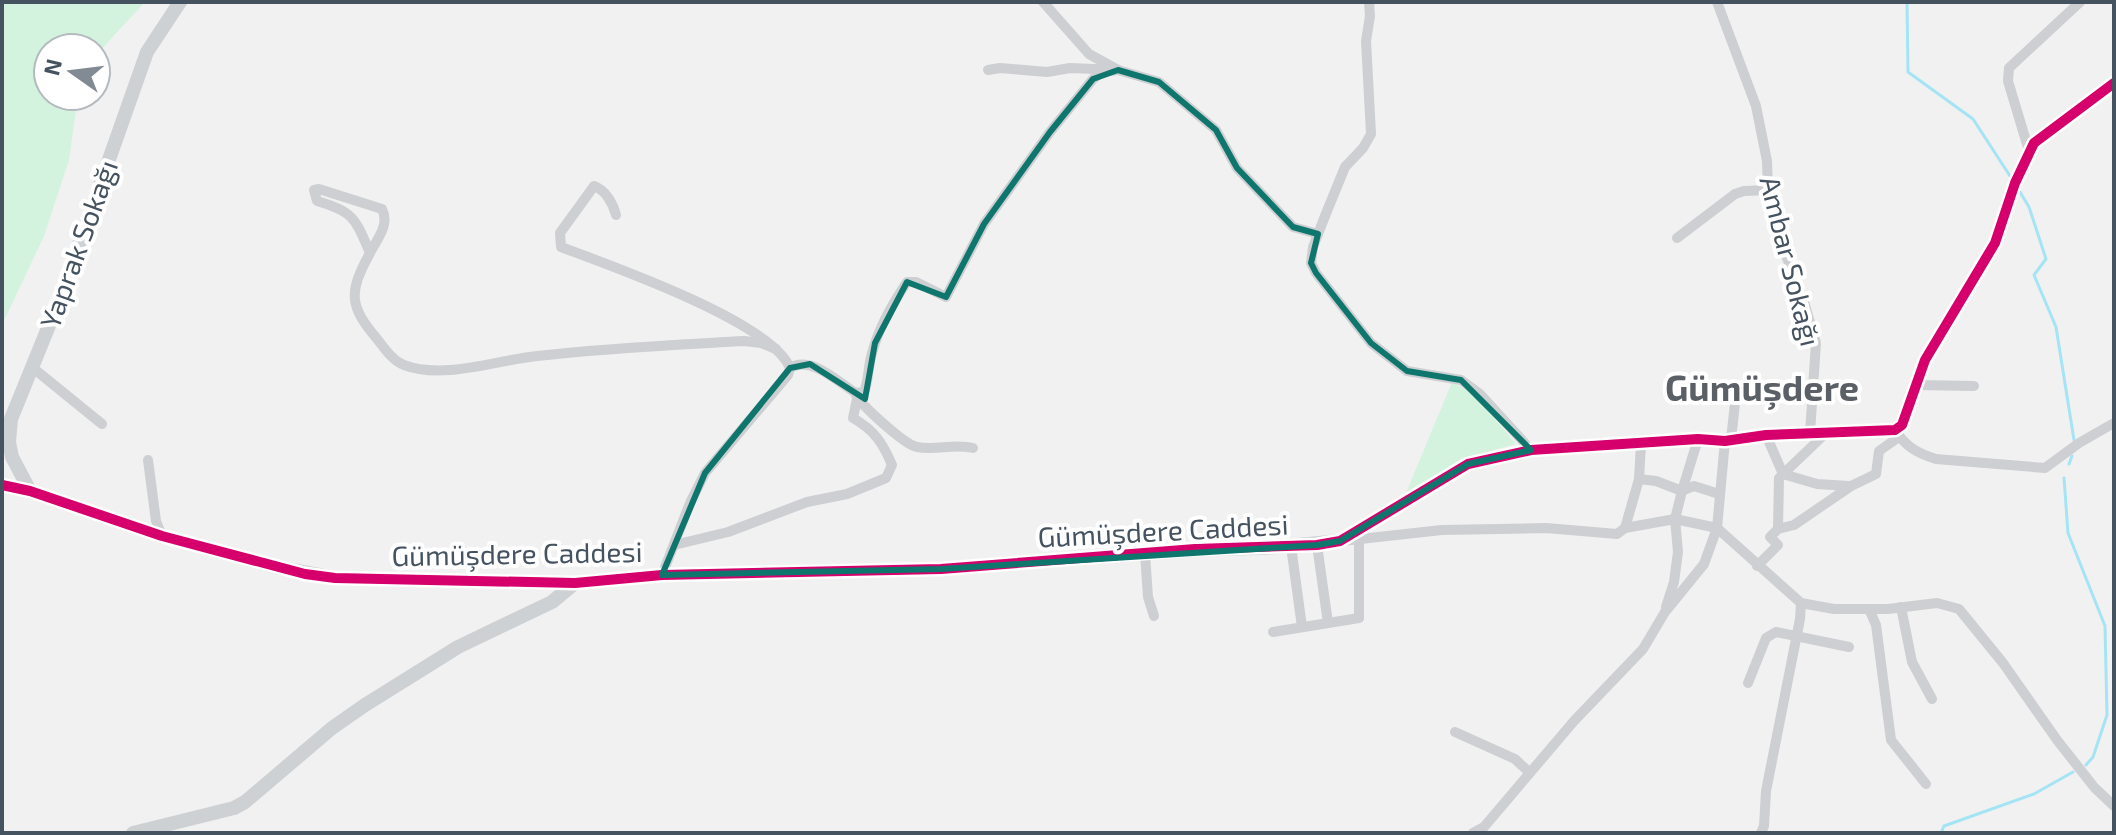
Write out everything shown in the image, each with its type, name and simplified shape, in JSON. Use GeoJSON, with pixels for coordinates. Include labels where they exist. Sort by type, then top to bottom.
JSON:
{"type":"FeatureCollection","features":[{"type":"Feature","properties":{"kind":"street","name":"Yaprak Sokağı"},"geometry":{"type":"LineString","coordinates":[[30,491],[12,457],[9,429],[15,406],[33,368],[143,62],[156,35],[180,2]]}},
{"type":"Feature","properties":{"kind":"street"},"geometry":{"type":"LineString","coordinates":[[1043,2],[1089,54],[1118,70],[1159,82],[1216,130],[1237,168],[1293,227],[1318,234]]}},
{"type":"Feature","properties":{"kind":"street"},"geometry":{"type":"LineString","coordinates":[[1369,2],[1366,41],[1371,134],[1345,167],[1318,234],[1311,263],[1371,343],[1407,371],[1461,380],[1480,394],[1531,450]]}},
{"type":"Feature","properties":{"kind":"street","name":"Ambar Sokağı"},"geometry":{"type":"LineString","coordinates":[[1717,2],[1756,106],[1767,161],[1768,190],[1780,240],[1816,343],[1810,433]]}},
{"type":"Feature","properties":{"kind":"street"},"geometry":{"type":"LineString","coordinates":[[2029,151],[2008,81],[2009,68],[2080,2]]}},
{"type":"Feature","properties":{"kind":"street"},"geometry":{"type":"LineString","coordinates":[[988,70],[1118,70]]}},
{"type":"Feature","properties":{"kind":"street"},"geometry":{"type":"LineString","coordinates":[[674,545],[728,532],[807,502],[847,494],[886,478],[892,465],[885,449],[877,435],[853,418],[857,396],[867,386],[875,343],[887,313],[907,282],[916,282],[946,297],[984,224],[1050,132],[1093,79],[1102,72],[1118,70]]}},
{"type":"Feature","properties":{"kind":"street"},"geometry":{"type":"LineString","coordinates":[[1757,566],[1778,545],[1770,537],[1778,529],[1806,519],[1851,486],[1876,474],[1879,451],[1902,425],[1915,385],[1938,336],[1995,243],[2029,151],[2034,143],[2114,83]]}},
{"type":"Feature","properties":{"kind":"street"},"geometry":{"type":"LineString","coordinates":[[616,215],[600,188],[594,186],[560,233],[561,247],[631,273],[728,316],[776,349],[790,368]]}},
{"type":"Feature","properties":{"kind":"street"},"geometry":{"type":"LineString","coordinates":[[370,253],[346,210],[317,201],[314,190],[382,209],[385,226],[356,284],[355,309],[389,353],[405,366],[450,370],[536,356],[624,347],[744,341],[776,349]]}},
{"type":"Feature","properties":{"kind":"street"},"geometry":{"type":"LineString","coordinates":[[1677,238],[1735,194],[1768,190]]}},
{"type":"Feature","properties":{"kind":"street"},"geometry":{"type":"LineString","coordinates":[[662,575],[705,473],[788,375],[790,368],[799,362],[810,364],[857,396],[908,444],[917,447],[960,445],[973,448]]}},
{"type":"Feature","properties":{"kind":"street"},"geometry":{"type":"LineString","coordinates":[[33,368],[102,424]]}},
{"type":"Feature","properties":{"kind":"street"},"geometry":{"type":"LineString","coordinates":[[1915,385],[1974,386]]}},
{"type":"Feature","properties":{"kind":"street"},"geometry":{"type":"LineString","coordinates":[[1473,833],[1484,827],[1529,772],[1643,649],[1665,612],[1704,564],[1717,528],[1719,494],[1735,403]]}},
{"type":"Feature","properties":{"kind":"street"},"geometry":{"type":"LineString","coordinates":[[1897,433],[1906,446],[1936,459],[2045,468],[2114,423]]}},
{"type":"Feature","properties":{"kind":"street"},"geometry":{"type":"LineString","coordinates":[[1778,529],[1778,486],[1783,474],[1827,432]]}},
{"type":"Feature","properties":{"kind":"street","name":"Gümüşdere Caddesi"},"geometry":{"type":"LineString","coordinates":[[3,486],[30,491],[162,536],[276,567],[335,578],[575,583],[662,575],[941,569],[1317,545],[1340,541],[1468,464],[1531,450],[1698,439],[1728,441],[1766,435],[1827,432],[1897,433]]}},
{"type":"Feature","properties":{"kind":"street"},"geometry":{"type":"LineString","coordinates":[[1766,435],[1783,474]]}},
{"type":"Feature","properties":{"kind":"street"},"geometry":{"type":"LineString","coordinates":[[1665,612],[1674,582],[1678,552],[1675,519],[1698,439]]}},
{"type":"Feature","properties":{"kind":"street"},"geometry":{"type":"LineString","coordinates":[[1625,528],[1639,479],[1641,444]]}},
{"type":"Feature","properties":{"kind":"street"},"geometry":{"type":"LineString","coordinates":[[148,460],[156,521],[162,536]]}},
{"type":"Feature","properties":{"kind":"street"},"geometry":{"type":"LineString","coordinates":[[1783,474],[1817,484],[1851,486]]}},
{"type":"Feature","properties":{"kind":"street"},"geometry":{"type":"LineString","coordinates":[[1639,479],[1656,481],[1682,491],[1694,486],[1719,494]]}},
{"type":"Feature","properties":{"kind":"street"},"geometry":{"type":"LineString","coordinates":[[1340,541],[1442,530],[1517,528],[1559,528],[1617,534],[1625,528],[1675,519],[1717,528],[1801,603],[1834,609],[1937,603],[1959,609],[2003,663],[2057,740],[2094,787],[2114,806]]}},
{"type":"Feature","properties":{"kind":"street"},"geometry":{"type":"LineString","coordinates":[[1273,632],[1359,618],[1359,540]]}},
{"type":"Feature","properties":{"kind":"street"},"geometry":{"type":"LineString","coordinates":[[1317,545],[1328,623]]}},
{"type":"Feature","properties":{"kind":"street"},"geometry":{"type":"LineString","coordinates":[[1291,546],[1302,627]]}},
{"type":"Feature","properties":{"kind":"street"},"geometry":{"type":"LineString","coordinates":[[1145,554],[1148,597],[1154,616]]}},
{"type":"Feature","properties":{"kind":"street"},"geometry":{"type":"LineString","coordinates":[[133,833],[234,808],[245,802],[332,728],[365,705],[458,647],[552,602],[575,583]]}},
{"type":"Feature","properties":{"kind":"street"},"geometry":{"type":"LineString","coordinates":[[1761,833],[1801,603]]}},
{"type":"Feature","properties":{"kind":"street"},"geometry":{"type":"LineString","coordinates":[[1901,607],[1912,662],[1932,699]]}},
{"type":"Feature","properties":{"kind":"street"},"geometry":{"type":"LineString","coordinates":[[1869,609],[1876,625],[1891,740],[1926,784]]}},
{"type":"Feature","properties":{"kind":"street"},"geometry":{"type":"LineString","coordinates":[[1748,683],[1766,638],[1776,632],[1849,647]]}},
{"type":"Feature","properties":{"kind":"street"},"geometry":{"type":"LineString","coordinates":[[1455,732],[1515,759],[1529,772]]}},
{"type":"Feature","properties":{"kind":"highlighted area"},"geometry":{"type":"Polygon","coordinates":[[[1118,70],[1159,82],[1216,130],[1237,168],[1293,227],[1318,234],[1311,263],[1371,343],[1407,371],[1461,380],[1531,450],[1468,464],[1340,541],[1317,545],[941,569],[662,575],[705,473],[790,368],[810,364],[865,399],[875,343],[907,282],[946,297],[984,224],[1050,132],[1093,79],[1118,70]]]}},
{"type":"Feature","properties":{"kind":"green space"},"geometry":{"type":"Polygon","coordinates":[[[2,2],[145,2],[112,38],[112,32],[32,32],[32,112],[76,112],[69,160],[44,236],[2,325],[2,2]]]}},
{"type":"Feature","properties":{"kind":"green space"},"geometry":{"type":"Polygon","coordinates":[[[1452,382],[1475,395],[1516,444],[1464,458],[1406,493],[1452,382]]]}},
{"type":"Feature","properties":{"kind":"waterway"},"geometry":{"type":"LineString","coordinates":[[1907,2],[1908,72],[1973,119],[2010,176]]}},
{"type":"Feature","properties":{"kind":"waterway"},"geometry":{"type":"LineString","coordinates":[[2020,192],[2029,207],[2046,259],[2034,275],[2056,327],[2074,440]]}},
{"type":"Feature","properties":{"kind":"waterway"},"geometry":{"type":"LineString","coordinates":[[2069,464],[2072,456]]}},
{"type":"Feature","properties":{"kind":"waterway"},"geometry":{"type":"LineString","coordinates":[[2064,478],[2068,533],[2105,626],[2107,715],[2093,757],[2086,765]]}},
{"type":"Feature","properties":{"kind":"waterway"},"geometry":{"type":"LineString","coordinates":[[1941,833],[1944,826],[2034,794],[2073,772]]}},
{"type":"Feature","properties":{"kind":"cycle path"},"geometry":{"type":"LineString","coordinates":[[2,485],[30,491],[162,536],[305,574],[335,578],[575,583],[662,575],[941,569],[1340,541],[1468,464],[1531,450],[1895,430],[1902,425],[1925,360],[1995,243],[2015,183],[2034,143],[2114,83]]}},
{"type":"Feature","properties":{"kind":"district","name":"Gümüşdere"},"geometry":{"type":"Point","coordinates":[1762,386]}}]}
